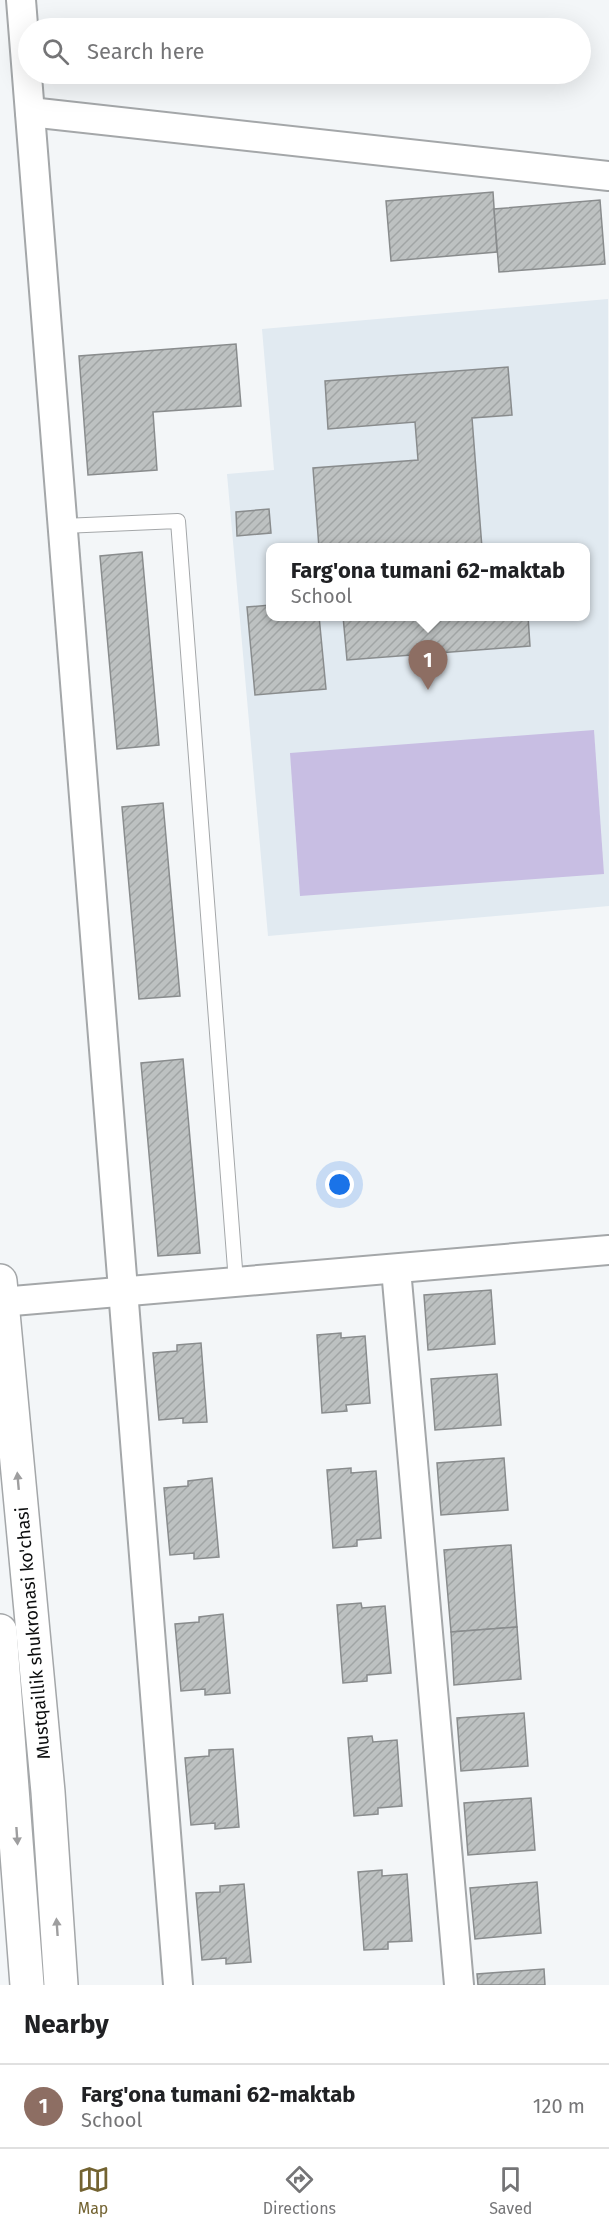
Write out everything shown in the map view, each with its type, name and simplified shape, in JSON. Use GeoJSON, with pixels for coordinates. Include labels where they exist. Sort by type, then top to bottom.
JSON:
{"type":"FeatureCollection","features":[{"type":"Feature","properties":{"kind":"main road","name":"Mustqaillik shukronasi ko'chasi"},"geometry":{"type":"LineString","coordinates":[[1,1291],[48,1792],[61,1985]]}},
{"type":"Feature","properties":{"kind":"main road","name":"Mustqaillik shukronasi ko'chasi"},"geometry":{"type":"LineString","coordinates":[[0,1631],[7,1796],[27,1985]]}},
{"type":"Feature","properties":{"kind":"street"},"geometry":{"type":"LineString","coordinates":[[21,0],[22,18]]}},
{"type":"Feature","properties":{"kind":"street"},"geometry":{"type":"LineString","coordinates":[[28,84],[178,1985]]}},
{"type":"Feature","properties":{"kind":"street"},"geometry":{"type":"LineString","coordinates":[[30,112],[609,176]]}},
{"type":"Feature","properties":{"kind":"street"},"geometry":{"type":"LineString","coordinates":[[1,1291],[123,1291],[609,1250]]}},
{"type":"Feature","properties":{"kind":"street"},"geometry":{"type":"LineString","coordinates":[[396,1269],[459,1985]]}},
{"type":"Feature","properties":{"kind":"lane"},"geometry":{"type":"LineString","coordinates":[[63,526],[178,520],[236,1282]]}},
{"type":"Feature","properties":{"kind":"shaded area"},"geometry":{"type":"Polygon","coordinates":[[[608,299],[609,906],[268,936],[227,474],[274,470],[262,329],[608,299]]]}},
{"type":"Feature","properties":{"kind":"shaded area"},"geometry":{"type":"Polygon","coordinates":[[[594,730],[604,874],[300,896],[290,753],[594,730]]]}},
{"type":"Feature","properties":{"kind":"building"},"geometry":{"type":"Polygon","coordinates":[[[493,192],[497,252],[391,261],[386,201],[493,192]]]}},
{"type":"Feature","properties":{"kind":"building"},"geometry":{"type":"Polygon","coordinates":[[[600,200],[605,264],[499,272],[494,209],[600,200]]]}},
{"type":"Feature","properties":{"kind":"building"},"geometry":{"type":"Polygon","coordinates":[[[236,344],[241,406],[153,412],[157,470],[88,475],[79,356],[236,344]]]}},
{"type":"Feature","properties":{"kind":"building"},"geometry":{"type":"Polygon","coordinates":[[[508,367],[512,415],[472,418],[482,543],[319,543],[313,468],[418,460],[415,422],[328,429],[325,381],[508,367]]]}},
{"type":"Feature","properties":{"kind":"building"},"geometry":{"type":"Polygon","coordinates":[[[269,509],[271,533],[237,536],[236,512],[269,509]]]}},
{"type":"Feature","properties":{"kind":"building"},"geometry":{"type":"Polygon","coordinates":[[[142,552],[159,745],[117,749],[100,556],[142,552]]]}},
{"type":"Feature","properties":{"kind":"building"},"geometry":{"type":"Polygon","coordinates":[[[266,605],[266,621],[319,621],[326,689],[255,695],[247,607],[266,605]]]}},
{"type":"Feature","properties":{"kind":"building"},"geometry":{"type":"Polygon","coordinates":[[[343,621],[528,621],[530,646],[347,660],[343,621]]]}},
{"type":"Feature","properties":{"kind":"building"},"geometry":{"type":"Polygon","coordinates":[[[163,803],[180,996],[139,999],[122,807],[163,803]]]}},
{"type":"Feature","properties":{"kind":"building"},"geometry":{"type":"Polygon","coordinates":[[[183,1059],[200,1253],[158,1256],[141,1063],[183,1059]]]}},
{"type":"Feature","properties":{"kind":"building"},"geometry":{"type":"Polygon","coordinates":[[[491,1290],[495,1344],[428,1350],[424,1295],[491,1290]]]}},
{"type":"Feature","properties":{"kind":"building"},"geometry":{"type":"Polygon","coordinates":[[[341,1333],[341,1338],[365,1336],[370,1403],[346,1405],[347,1411],[322,1413],[317,1335],[341,1333]]]}},
{"type":"Feature","properties":{"kind":"building"},"geometry":{"type":"Polygon","coordinates":[[[201,1343],[207,1422],[183,1423],[183,1418],[159,1420],[153,1353],[177,1351],[177,1345],[201,1343]]]}},
{"type":"Feature","properties":{"kind":"building"},"geometry":{"type":"Polygon","coordinates":[[[497,1374],[501,1425],[435,1430],[431,1379],[497,1374]]]}},
{"type":"Feature","properties":{"kind":"building"},"geometry":{"type":"Polygon","coordinates":[[[504,1458],[508,1510],[441,1515],[437,1463],[504,1458]]]}},
{"type":"Feature","properties":{"kind":"building"},"geometry":{"type":"Polygon","coordinates":[[[351,1468],[351,1473],[376,1471],[381,1538],[357,1540],[357,1546],[333,1548],[327,1470],[351,1468]]]}},
{"type":"Feature","properties":{"kind":"building"},"geometry":{"type":"Polygon","coordinates":[[[212,1478],[219,1557],[194,1559],[194,1553],[170,1555],[164,1488],[188,1486],[188,1481],[212,1478]]]}},
{"type":"Feature","properties":{"kind":"building"},"geometry":{"type":"Polygon","coordinates":[[[511,1545],[517,1627],[451,1632],[444,1550],[511,1545]]]}},
{"type":"Feature","properties":{"kind":"building"},"geometry":{"type":"Polygon","coordinates":[[[361,1603],[362,1608],[385,1606],[391,1673],[367,1675],[367,1681],[343,1683],[337,1605],[361,1603]]]}},
{"type":"Feature","properties":{"kind":"building"},"geometry":{"type":"Polygon","coordinates":[[[223,1614],[230,1693],[205,1695],[205,1689],[181,1691],[175,1624],[199,1622],[199,1617],[223,1614]]]}},
{"type":"Feature","properties":{"kind":"building"},"geometry":{"type":"Polygon","coordinates":[[[517,1627],[521,1679],[454,1685],[451,1632],[517,1627]]]}},
{"type":"Feature","properties":{"kind":"building"},"geometry":{"type":"Polygon","coordinates":[[[524,1713],[528,1766],[461,1771],[457,1718],[524,1713]]]}},
{"type":"Feature","properties":{"kind":"building"},"geometry":{"type":"Polygon","coordinates":[[[372,1736],[373,1742],[397,1740],[402,1806],[378,1808],[378,1814],[354,1816],[348,1738],[372,1736]]]}},
{"type":"Feature","properties":{"kind":"building"},"geometry":{"type":"Polygon","coordinates":[[[233,1749],[239,1827],[215,1829],[215,1823],[191,1825],[185,1758],[209,1756],[209,1750],[233,1749]]]}},
{"type":"Feature","properties":{"kind":"building"},"geometry":{"type":"Polygon","coordinates":[[[531,1798],[535,1850],[468,1855],[464,1803],[531,1798]]]}},
{"type":"Feature","properties":{"kind":"building"},"geometry":{"type":"Polygon","coordinates":[[[382,1870],[382,1876],[407,1874],[412,1941],[388,1942],[388,1949],[364,1950],[358,1872],[382,1870]]]}},
{"type":"Feature","properties":{"kind":"building"},"geometry":{"type":"Polygon","coordinates":[[[537,1882],[541,1933],[475,1939],[470,1888],[537,1882]]]}},
{"type":"Feature","properties":{"kind":"building"},"geometry":{"type":"Polygon","coordinates":[[[244,1884],[251,1962],[226,1964],[226,1958],[202,1960],[196,1893],[220,1892],[220,1886],[244,1884]]]}},
{"type":"Feature","properties":{"kind":"building"},"geometry":{"type":"Polygon","coordinates":[[[544,1969],[545,1985],[478,1985],[477,1974],[544,1969]]]}},
{"type":"Feature","properties":{"kind":"place","name":"Farg'ona tumani 62-maktab"},"geometry":{"type":"Point","coordinates":[428,690]}}]}
